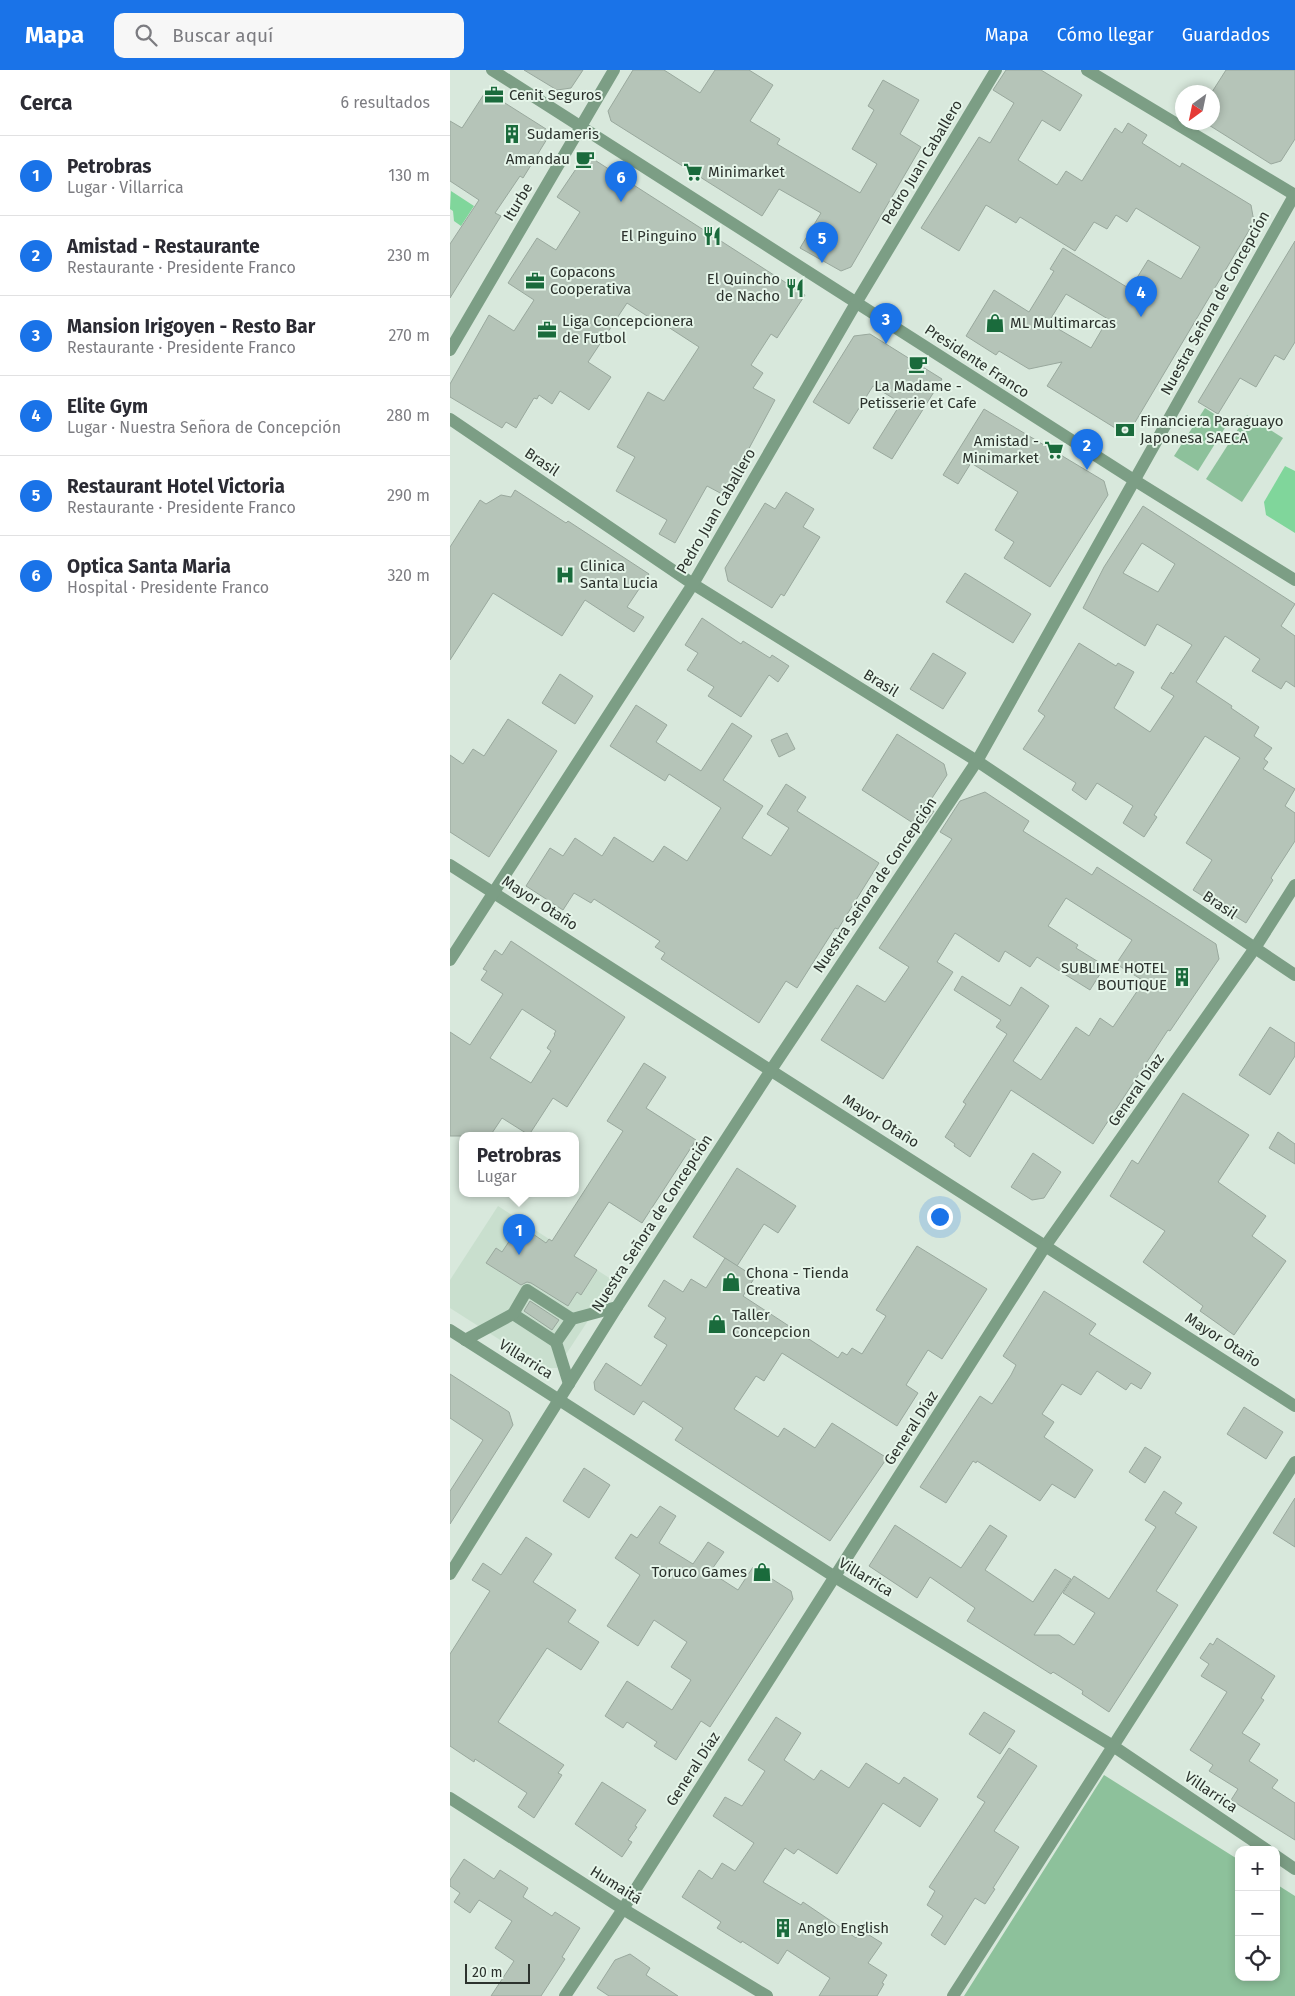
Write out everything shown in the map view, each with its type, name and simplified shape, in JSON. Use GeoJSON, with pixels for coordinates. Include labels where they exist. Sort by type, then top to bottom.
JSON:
{"type":"FeatureCollection","features":[{"type":"Feature","properties":{"kind":"street","name":"Presidente Franco"},"geometry":{"type":"LineString","coordinates":[[492,70],[1134,480],[1295,580]]}},
{"type":"Feature","properties":{"kind":"street","name":"Iturbe"},"geometry":{"type":"LineString","coordinates":[[450,350],[614,70]]}},
{"type":"Feature","properties":{"kind":"street","name":"Pedro Juan Caballero"},"geometry":{"type":"LineString","coordinates":[[450,960],[693,584],[856,303],[996,70]]}},
{"type":"Feature","properties":{"kind":"street"},"geometry":{"type":"LineString","coordinates":[[1087,70],[1295,194]]}},
{"type":"Feature","properties":{"kind":"street","name":"Nuestra Señora de Concepción"},"geometry":{"type":"LineString","coordinates":[[450,1574],[568,1384],[770,1070],[977,761],[1295,194]]}},
{"type":"Feature","properties":{"kind":"street","name":"Brasil"},"geometry":{"type":"LineString","coordinates":[[450,419],[693,584],[977,761],[1295,975]]}},
{"type":"Feature","properties":{"kind":"street","name":"Mayor Otaño"},"geometry":{"type":"LineString","coordinates":[[450,865],[1295,1406]]}},
{"type":"Feature","properties":{"kind":"street","name":"General Díaz"},"geometry":{"type":"LineString","coordinates":[[565,1996],[623,1909],[1046,1246],[1255,948],[1295,885]]}},
{"type":"Feature","properties":{"kind":"street"},"geometry":{"type":"LineString","coordinates":[[465,1340],[512,1314],[527,1290],[572,1319]]}},
{"type":"Feature","properties":{"kind":"street"},"geometry":{"type":"LineString","coordinates":[[556,1342],[572,1319],[617,1307]]}},
{"type":"Feature","properties":{"kind":"street"},"geometry":{"type":"LineString","coordinates":[[512,1314],[556,1342],[568,1384]]}},
{"type":"Feature","properties":{"kind":"street","name":"Villarrica"},"geometry":{"type":"LineString","coordinates":[[450,1330],[835,1577],[1113,1746],[1261,1846]]}},
{"type":"Feature","properties":{"kind":"street"},"geometry":{"type":"LineString","coordinates":[[953,1996],[1295,1462]]}},
{"type":"Feature","properties":{"kind":"street","name":"Humaitá"},"geometry":{"type":"LineString","coordinates":[[450,1798],[623,1909],[767,1996]]}},
{"type":"Feature","properties":{"kind":"street"},"geometry":{"type":"LineString","coordinates":[[1280,1859],[1295,1868]]}},
{"type":"Feature","properties":{"kind":"shaded area"},"geometry":{"type":"Polygon","coordinates":[[[451,191],[474,206],[461,226],[454,221],[453,211],[450,209],[451,191]]]}},
{"type":"Feature","properties":{"kind":"shaded area"},"geometry":{"type":"Polygon","coordinates":[[[1205,408],[1228,423],[1198,471],[1174,456],[1205,408]]]}},
{"type":"Feature","properties":{"kind":"shaded area"},"geometry":{"type":"Polygon","coordinates":[[[1247,415],[1283,438],[1242,502],[1206,479],[1247,415]]]}},
{"type":"Feature","properties":{"kind":"shaded area"},"geometry":{"type":"Polygon","coordinates":[[[1285,466],[1295,471],[1295,533],[1266,515],[1264,502],[1285,466]]]}},
{"type":"Feature","properties":{"kind":"shaded area"},"geometry":{"type":"Polygon","coordinates":[[[498,1206],[614,1281],[557,1368],[544,1368],[450,1308],[450,1280],[498,1206]]]}},
{"type":"Feature","properties":{"kind":"shaded area"},"geometry":{"type":"Polygon","coordinates":[[[1104,1775],[1235,1857],[1235,1981],[1280,1981],[1280,1887],[1295,1896],[1295,1996],[964,1996],[1104,1775]]]}},
{"type":"Feature","properties":{"kind":"building"},"geometry":{"type":"Polygon","coordinates":[[[524,70],[583,70],[571,88],[557,90],[524,70]]]}},
{"type":"Feature","properties":{"kind":"building"},"geometry":{"type":"Polygon","coordinates":[[[633,70],[664,70],[700,93],[715,70],[749,70],[773,85],[750,121],[780,139],[777,144],[860,193],[877,164],[852,149],[874,110],[868,106],[883,80],[919,100],[900,134],[921,147],[851,267],[841,271],[800,248],[821,213],[779,189],[762,216],[611,121],[608,111],[633,70]]]}},
{"type":"Feature","properties":{"kind":"building"},"geometry":{"type":"Polygon","coordinates":[[[1006,70],[1041,70],[1082,95],[1060,131],[1042,120],[1018,160],[1057,185],[1066,171],[1082,181],[1115,128],[1122,133],[1128,123],[1147,135],[1142,143],[1180,167],[1182,163],[1251,205],[1254,222],[1131,429],[1120,431],[1047,386],[1062,362],[1029,369],[999,351],[996,355],[966,336],[994,290],[1029,312],[1054,271],[1050,269],[1063,248],[1130,289],[1148,260],[1181,279],[1200,247],[1136,208],[1127,222],[1116,215],[1107,229],[1094,222],[1075,251],[1020,217],[1016,223],[986,205],[959,251],[921,228],[979,137],[990,143],[1014,103],[993,90],[1006,70]],[[1066,294],[1048,323],[1091,348],[1108,319],[1066,294]]]}},
{"type":"Feature","properties":{"kind":"building"},"geometry":{"type":"Polygon","coordinates":[[[1226,70],[1295,70],[1295,139],[1281,161],[1271,164],[1217,130],[1220,130],[1220,85],[1216,85],[1226,70]]]}},
{"type":"Feature","properties":{"kind":"building"},"geometry":{"type":"Polygon","coordinates":[[[486,91],[546,129],[547,139],[523,178],[520,176],[495,213],[501,216],[450,298],[450,244],[479,200],[450,181],[450,121],[462,128],[486,91]]]}},
{"type":"Feature","properties":{"kind":"building"},"geometry":{"type":"Polygon","coordinates":[[[590,157],[805,295],[777,338],[771,334],[751,365],[763,373],[753,388],[775,400],[724,495],[707,486],[675,543],[659,534],[667,520],[616,491],[635,457],[617,447],[648,392],[664,401],[699,347],[627,303],[588,362],[611,377],[589,410],[560,391],[552,404],[539,395],[537,399],[534,398],[516,428],[506,422],[502,428],[450,397],[450,384],[489,315],[514,331],[534,300],[508,283],[537,238],[556,250],[580,212],[557,197],[582,160],[590,157]]]}},
{"type":"Feature","properties":{"kind":"building"},"geometry":{"type":"Polygon","coordinates":[[[1295,241],[1295,342],[1284,360],[1275,355],[1256,387],[1240,378],[1218,414],[1198,402],[1295,241]]]}},
{"type":"Feature","properties":{"kind":"building"},"geometry":{"type":"Polygon","coordinates":[[[870,334],[942,379],[892,459],[873,448],[901,403],[873,386],[849,424],[813,402],[854,336],[870,334]]]}},
{"type":"Feature","properties":{"kind":"building"},"geometry":{"type":"Polygon","coordinates":[[[984,409],[1104,481],[1108,495],[1050,587],[1004,558],[1014,542],[995,530],[1018,492],[971,463],[958,484],[943,475],[984,409]]]}},
{"type":"Feature","properties":{"kind":"building"},"geometry":{"type":"Polygon","coordinates":[[[515,490],[566,523],[568,521],[649,574],[627,607],[644,617],[634,632],[585,600],[562,636],[493,593],[450,660],[450,547],[480,500],[486,504],[501,495],[511,497],[515,490]]]}},
{"type":"Feature","properties":{"kind":"building"},"geometry":{"type":"Polygon","coordinates":[[[786,492],[814,509],[803,527],[820,537],[784,596],[781,594],[772,608],[728,581],[725,568],[765,503],[775,509],[786,492]]]}},
{"type":"Feature","properties":{"kind":"building"},"geometry":{"type":"Polygon","coordinates":[[[1143,506],[1295,604],[1281,626],[1295,636],[1295,687],[1286,681],[1281,689],[1252,671],[1260,659],[1225,636],[1196,682],[1259,727],[1254,736],[1272,748],[1264,759],[1268,762],[1263,769],[1295,789],[1285,806],[1295,813],[1295,841],[1271,878],[1273,880],[1246,923],[1193,890],[1212,860],[1186,843],[1240,758],[1205,736],[1154,815],[1157,817],[1144,837],[1123,823],[1133,806],[1097,783],[1086,800],[1072,790],[1076,783],[1023,749],[1045,716],[1038,711],[1079,643],[1116,666],[1118,663],[1134,672],[1114,708],[1150,732],[1174,696],[1161,688],[1171,672],[1173,674],[1192,645],[1157,624],[1145,646],[1083,608],[1104,567],[1143,506]],[[1142,543],[1123,573],[1158,592],[1175,564],[1142,543]]]}},
{"type":"Feature","properties":{"kind":"building"},"geometry":{"type":"Polygon","coordinates":[[[965,573],[1031,614],[1013,643],[946,602],[965,573]]]}},
{"type":"Feature","properties":{"kind":"building"},"geometry":{"type":"Polygon","coordinates":[[[702,618],[741,644],[743,641],[770,658],[772,655],[789,666],[778,682],[769,675],[741,717],[708,696],[714,687],[687,670],[698,653],[685,645],[702,618]]]}},
{"type":"Feature","properties":{"kind":"building"},"geometry":{"type":"Polygon","coordinates":[[[933,653],[966,673],[943,709],[910,689],[933,653]]]}},
{"type":"Feature","properties":{"kind":"building"},"geometry":{"type":"Polygon","coordinates":[[[560,674],[593,696],[575,724],[542,703],[560,674]]]}},
{"type":"Feature","properties":{"kind":"building"},"geometry":{"type":"Polygon","coordinates":[[[636,705],[667,725],[656,742],[701,771],[732,723],[752,736],[723,780],[763,806],[742,838],[771,856],[789,828],[767,814],[786,784],[806,797],[797,811],[879,863],[838,929],[835,928],[797,988],[786,981],[759,1023],[661,959],[665,953],[655,947],[660,941],[594,899],[591,903],[574,893],[563,910],[526,886],[550,848],[563,856],[575,838],[602,856],[614,837],[653,862],[664,846],[687,861],[721,808],[669,774],[665,781],[610,746],[636,705]]]}},
{"type":"Feature","properties":{"kind":"building"},"geometry":{"type":"Polygon","coordinates":[[[508,719],[557,751],[489,857],[450,832],[450,755],[463,764],[473,749],[484,756],[508,719]]]}},
{"type":"Feature","properties":{"kind":"building"},"geometry":{"type":"Polygon","coordinates":[[[787,733],[795,749],[779,757],[771,740],[787,733]]]}},
{"type":"Feature","properties":{"kind":"building"},"geometry":{"type":"Polygon","coordinates":[[[897,734],[944,764],[947,775],[921,815],[934,811],[926,823],[919,819],[916,825],[862,790],[897,734]]]}},
{"type":"Feature","properties":{"kind":"building"},"geometry":{"type":"Polygon","coordinates":[[[985,792],[1029,821],[1023,831],[1092,875],[1097,867],[1216,944],[1219,959],[1170,1031],[1168,1030],[1093,1144],[1011,1090],[970,1157],[945,1137],[966,1104],[963,1102],[1007,1034],[996,1027],[1001,1020],[954,990],[962,976],[1010,1006],[1021,987],[1049,1006],[1013,1061],[1041,1080],[1076,1027],[1089,1036],[1100,1018],[1113,1027],[1144,981],[1116,964],[1132,940],[1066,898],[1048,926],[1078,945],[1076,948],[1105,966],[1090,990],[1037,957],[1030,967],[1005,951],[999,962],[955,933],[937,962],[953,972],[883,1079],[821,1040],[857,985],[885,1002],[909,967],[879,948],[952,839],[940,832],[960,801],[985,792]]]}},
{"type":"Feature","properties":{"kind":"building"},"geometry":{"type":"Polygon","coordinates":[[[511,941],[625,1017],[567,1107],[553,1098],[531,1132],[524,1132],[502,1118],[493,1132],[459,1132],[459,1136],[450,1136],[450,1032],[470,1045],[503,994],[481,980],[487,971],[483,969],[495,950],[502,955],[511,941]],[[522,1009],[490,1058],[531,1083],[551,1051],[547,1048],[556,1031],[522,1009]]]}},
{"type":"Feature","properties":{"kind":"building"},"geometry":{"type":"Polygon","coordinates":[[[1270,1027],[1295,1043],[1295,1056],[1270,1095],[1239,1075],[1270,1027]]]}},
{"type":"Feature","properties":{"kind":"building"},"geometry":{"type":"Polygon","coordinates":[[[644,1063],[666,1077],[646,1108],[696,1140],[642,1223],[609,1202],[574,1256],[597,1270],[581,1295],[577,1292],[568,1306],[531,1283],[527,1282],[521,1285],[486,1263],[496,1248],[502,1252],[520,1225],[546,1243],[549,1239],[552,1241],[623,1131],[607,1121],[644,1063]]]}},
{"type":"Feature","properties":{"kind":"building"},"geometry":{"type":"Polygon","coordinates":[[[1183,1093],[1249,1135],[1218,1182],[1266,1216],[1252,1236],[1286,1261],[1234,1335],[1200,1311],[1203,1306],[1143,1262],[1165,1231],[1110,1196],[1132,1160],[1138,1164],[1183,1093]]]}},
{"type":"Feature","properties":{"kind":"building"},"geometry":{"type":"Polygon","coordinates":[[[1278,1132],[1295,1144],[1295,1164],[1269,1148],[1278,1132]]]}},
{"type":"Feature","properties":{"kind":"building"},"geometry":{"type":"Polygon","coordinates":[[[1033,1153],[1061,1172],[1044,1198],[1032,1200],[1011,1187],[1033,1153]]]}},
{"type":"Feature","properties":{"kind":"building"},"geometry":{"type":"Polygon","coordinates":[[[737,1168],[796,1206],[778,1233],[764,1224],[737,1266],[693,1237],[737,1168]]]}},
{"type":"Feature","properties":{"kind":"building"},"geometry":{"type":"Polygon","coordinates":[[[917,1246],[987,1289],[942,1359],[928,1350],[906,1385],[918,1393],[897,1426],[782,1353],[764,1381],[756,1376],[734,1409],[778,1437],[784,1428],[815,1448],[832,1423],[887,1458],[830,1541],[675,1440],[683,1428],[643,1401],[634,1415],[595,1390],[594,1382],[606,1363],[641,1386],[667,1345],[654,1337],[666,1318],[648,1306],[664,1280],[683,1292],[691,1279],[706,1288],[725,1258],[755,1277],[743,1296],[838,1358],[842,1352],[847,1355],[852,1348],[862,1354],[886,1316],[876,1310],[917,1246]]]}},
{"type":"Feature","properties":{"kind":"building"},"geometry":{"type":"Polygon","coordinates":[[[1044,1291],[1096,1324],[1089,1334],[1151,1373],[1141,1389],[1131,1383],[1126,1390],[1097,1371],[1081,1395],[1062,1384],[1042,1414],[1054,1422],[1044,1437],[1093,1470],[1075,1498],[1052,1484],[1040,1501],[977,1461],[976,1463],[973,1461],[946,1503],[920,1487],[980,1396],[992,1404],[1011,1375],[1016,1365],[1003,1356],[1044,1291]]]}},
{"type":"Feature","properties":{"kind":"building"},"geometry":{"type":"Polygon","coordinates":[[[530,1301],[559,1320],[552,1330],[524,1311],[530,1301]]]}},
{"type":"Feature","properties":{"kind":"building"},"geometry":{"type":"Polygon","coordinates":[[[450,1374],[509,1412],[513,1425],[450,1524],[450,1491],[483,1440],[450,1418],[450,1374]]]}},
{"type":"Feature","properties":{"kind":"building"},"geometry":{"type":"Polygon","coordinates":[[[1244,1407],[1283,1432],[1266,1459],[1227,1434],[1244,1407]]]}},
{"type":"Feature","properties":{"kind":"building"},"geometry":{"type":"Polygon","coordinates":[[[1145,1447],[1161,1457],[1145,1483],[1129,1472],[1145,1447]]]}},
{"type":"Feature","properties":{"kind":"building"},"geometry":{"type":"Polygon","coordinates":[[[584,1468],[610,1485],[589,1518],[563,1501],[584,1468]]]}},
{"type":"Feature","properties":{"kind":"building"},"geometry":{"type":"Polygon","coordinates":[[[1164,1491],[1182,1503],[1175,1513],[1197,1527],[1156,1591],[1178,1605],[1109,1712],[1082,1694],[1083,1691],[1053,1672],[1051,1674],[967,1621],[975,1608],[930,1577],[917,1598],[869,1566],[895,1525],[961,1568],[990,1525],[1007,1536],[985,1570],[1033,1602],[1055,1569],[1071,1579],[1034,1635],[1059,1635],[1074,1645],[1095,1613],[1063,1593],[1074,1576],[1109,1599],[1156,1527],[1145,1520],[1164,1491]]]}},
{"type":"Feature","properties":{"kind":"building"},"geometry":{"type":"Polygon","coordinates":[[[1295,1498],[1295,1547],[1273,1533],[1295,1498]]]}},
{"type":"Feature","properties":{"kind":"building"},"geometry":{"type":"Polygon","coordinates":[[[660,1506],[676,1516],[659,1543],[693,1564],[708,1542],[724,1552],[710,1572],[738,1590],[753,1567],[791,1591],[793,1599],[710,1727],[701,1721],[676,1760],[654,1746],[657,1742],[627,1722],[623,1728],[605,1716],[627,1681],[672,1710],[691,1680],[671,1667],[687,1642],[654,1620],[638,1646],[607,1626],[640,1575],[615,1558],[631,1534],[637,1538],[660,1506]]]}},
{"type":"Feature","properties":{"kind":"building"},"geometry":{"type":"Polygon","coordinates":[[[526,1537],[552,1554],[533,1582],[576,1610],[568,1622],[599,1642],[581,1670],[547,1648],[498,1722],[564,1765],[558,1773],[562,1775],[534,1818],[518,1807],[527,1793],[475,1759],[474,1762],[450,1746],[450,1654],[490,1591],[472,1580],[483,1563],[501,1575],[526,1537]]]}},
{"type":"Feature","properties":{"kind":"building"},"geometry":{"type":"Polygon","coordinates":[[[1217,1638],[1275,1676],[1261,1698],[1264,1700],[1242,1733],[1260,1744],[1249,1761],[1278,1780],[1272,1788],[1295,1803],[1295,1840],[1231,1800],[1238,1789],[1209,1771],[1213,1765],[1190,1750],[1227,1692],[1201,1676],[1209,1664],[1200,1658],[1210,1643],[1213,1645],[1217,1638]]]}},
{"type":"Feature","properties":{"kind":"building"},"geometry":{"type":"Polygon","coordinates":[[[984,1712],[1015,1731],[1000,1754],[969,1734],[984,1712]]]}},
{"type":"Feature","properties":{"kind":"building"},"geometry":{"type":"Polygon","coordinates":[[[776,1717],[801,1733],[784,1760],[814,1780],[821,1770],[849,1788],[866,1763],[899,1784],[904,1777],[938,1799],[920,1827],[883,1803],[837,1874],[798,1849],[794,1854],[785,1848],[763,1882],[801,1905],[803,1902],[856,1938],[861,1930],[882,1943],[868,1963],[887,1975],[877,1996],[819,1996],[830,1978],[787,1950],[778,1964],[742,1941],[741,1943],[717,1928],[721,1922],[682,1897],[699,1870],[712,1879],[722,1863],[735,1871],[754,1843],[713,1816],[725,1797],[742,1806],[765,1771],[748,1760],[776,1717]]]}},
{"type":"Feature","properties":{"kind":"building"},"geometry":{"type":"Polygon","coordinates":[[[1009,1748],[1037,1766],[994,1831],[1019,1847],[985,1904],[975,1898],[945,1945],[931,1935],[943,1916],[927,1905],[935,1891],[929,1887],[985,1802],[977,1797],[1009,1748]]]}},
{"type":"Feature","properties":{"kind":"building"},"geometry":{"type":"Polygon","coordinates":[[[602,1782],[646,1810],[635,1826],[637,1827],[628,1840],[632,1842],[622,1857],[575,1824],[602,1782]]]}},
{"type":"Feature","properties":{"kind":"building"},"geometry":{"type":"Polygon","coordinates":[[[464,1859],[494,1879],[500,1870],[528,1888],[523,1897],[552,1916],[555,1912],[580,1928],[562,1957],[565,1959],[541,1996],[491,1996],[514,1961],[495,1948],[512,1921],[479,1900],[470,1913],[454,1902],[460,1893],[450,1886],[450,1880],[464,1859]]]}},
{"type":"Feature","properties":{"kind":"building"},"geometry":{"type":"Polygon","coordinates":[[[630,1954],[650,1968],[646,1975],[678,1996],[609,1996],[597,1988],[615,1960],[630,1954]]]}},
{"type":"Feature","properties":{"kind":"place","name":"Cenit Seguros"},"geometry":{"type":"Point","coordinates":[494,95]}},
{"type":"Feature","properties":{"kind":"place","name":"Sudameris"},"geometry":{"type":"Point","coordinates":[512,134]}},
{"type":"Feature","properties":{"kind":"place","name":"Amandau"},"geometry":{"type":"Point","coordinates":[585,159]}},
{"type":"Feature","properties":{"kind":"place","name":"Minimarket"},"geometry":{"type":"Point","coordinates":[693,172]}},
{"type":"Feature","properties":{"kind":"place","name":"Optica Santa Maria"},"geometry":{"type":"Point","coordinates":[621,202]}},
{"type":"Feature","properties":{"kind":"place","name":"El Pinguino"},"geometry":{"type":"Point","coordinates":[712,236]}},
{"type":"Feature","properties":{"kind":"place","name":"Restaurant Hotel Victoria"},"geometry":{"type":"Point","coordinates":[822,263]}},
{"type":"Feature","properties":{"kind":"place","name":"Copacons Cooperativa"},"geometry":{"type":"Point","coordinates":[535,281]}},
{"type":"Feature","properties":{"kind":"place","name":"El Quincho de Nacho"},"geometry":{"type":"Point","coordinates":[795,288]}},
{"type":"Feature","properties":{"kind":"place","name":"Elite Gym"},"geometry":{"type":"Point","coordinates":[1141,317]}},
{"type":"Feature","properties":{"kind":"place","name":"ML Multimarcas"},"geometry":{"type":"Point","coordinates":[995,323]}},
{"type":"Feature","properties":{"kind":"place","name":"Liga Concepcionera de Futbol"},"geometry":{"type":"Point","coordinates":[547,330]}},
{"type":"Feature","properties":{"kind":"place","name":"Mansion Irigoyen - Resto Bar"},"geometry":{"type":"Point","coordinates":[886,344]}},
{"type":"Feature","properties":{"kind":"place","name":"La Madame - Petisserie et Cafe"},"geometry":{"type":"Point","coordinates":[918,364]}},
{"type":"Feature","properties":{"kind":"place","name":"Financiera Paraguayo Japonesa SAECA"},"geometry":{"type":"Point","coordinates":[1125,430]}},
{"type":"Feature","properties":{"kind":"place","name":"Amistad - Minimarket"},"geometry":{"type":"Point","coordinates":[1054,450]}},
{"type":"Feature","properties":{"kind":"place","name":"Amistad - Restaurante"},"geometry":{"type":"Point","coordinates":[1087,470]}},
{"type":"Feature","properties":{"kind":"place","name":"Clinica Santa Lucia"},"geometry":{"type":"Point","coordinates":[565,575]}},
{"type":"Feature","properties":{"kind":"place","name":"SUBLIME HOTEL BOUTIQUE"},"geometry":{"type":"Point","coordinates":[1182,977]}},
{"type":"Feature","properties":{"kind":"place","name":"Petrobras"},"geometry":{"type":"Point","coordinates":[519,1255]}},
{"type":"Feature","properties":{"kind":"place","name":"Chona - Tienda Creativa"},"geometry":{"type":"Point","coordinates":[731,1282]}},
{"type":"Feature","properties":{"kind":"place","name":"Taller Concepcion"},"geometry":{"type":"Point","coordinates":[717,1324]}},
{"type":"Feature","properties":{"kind":"place","name":"Toruco Games"},"geometry":{"type":"Point","coordinates":[762,1572]}},
{"type":"Feature","properties":{"kind":"place","name":"Anglo English"},"geometry":{"type":"Point","coordinates":[783,1928]}}]}
